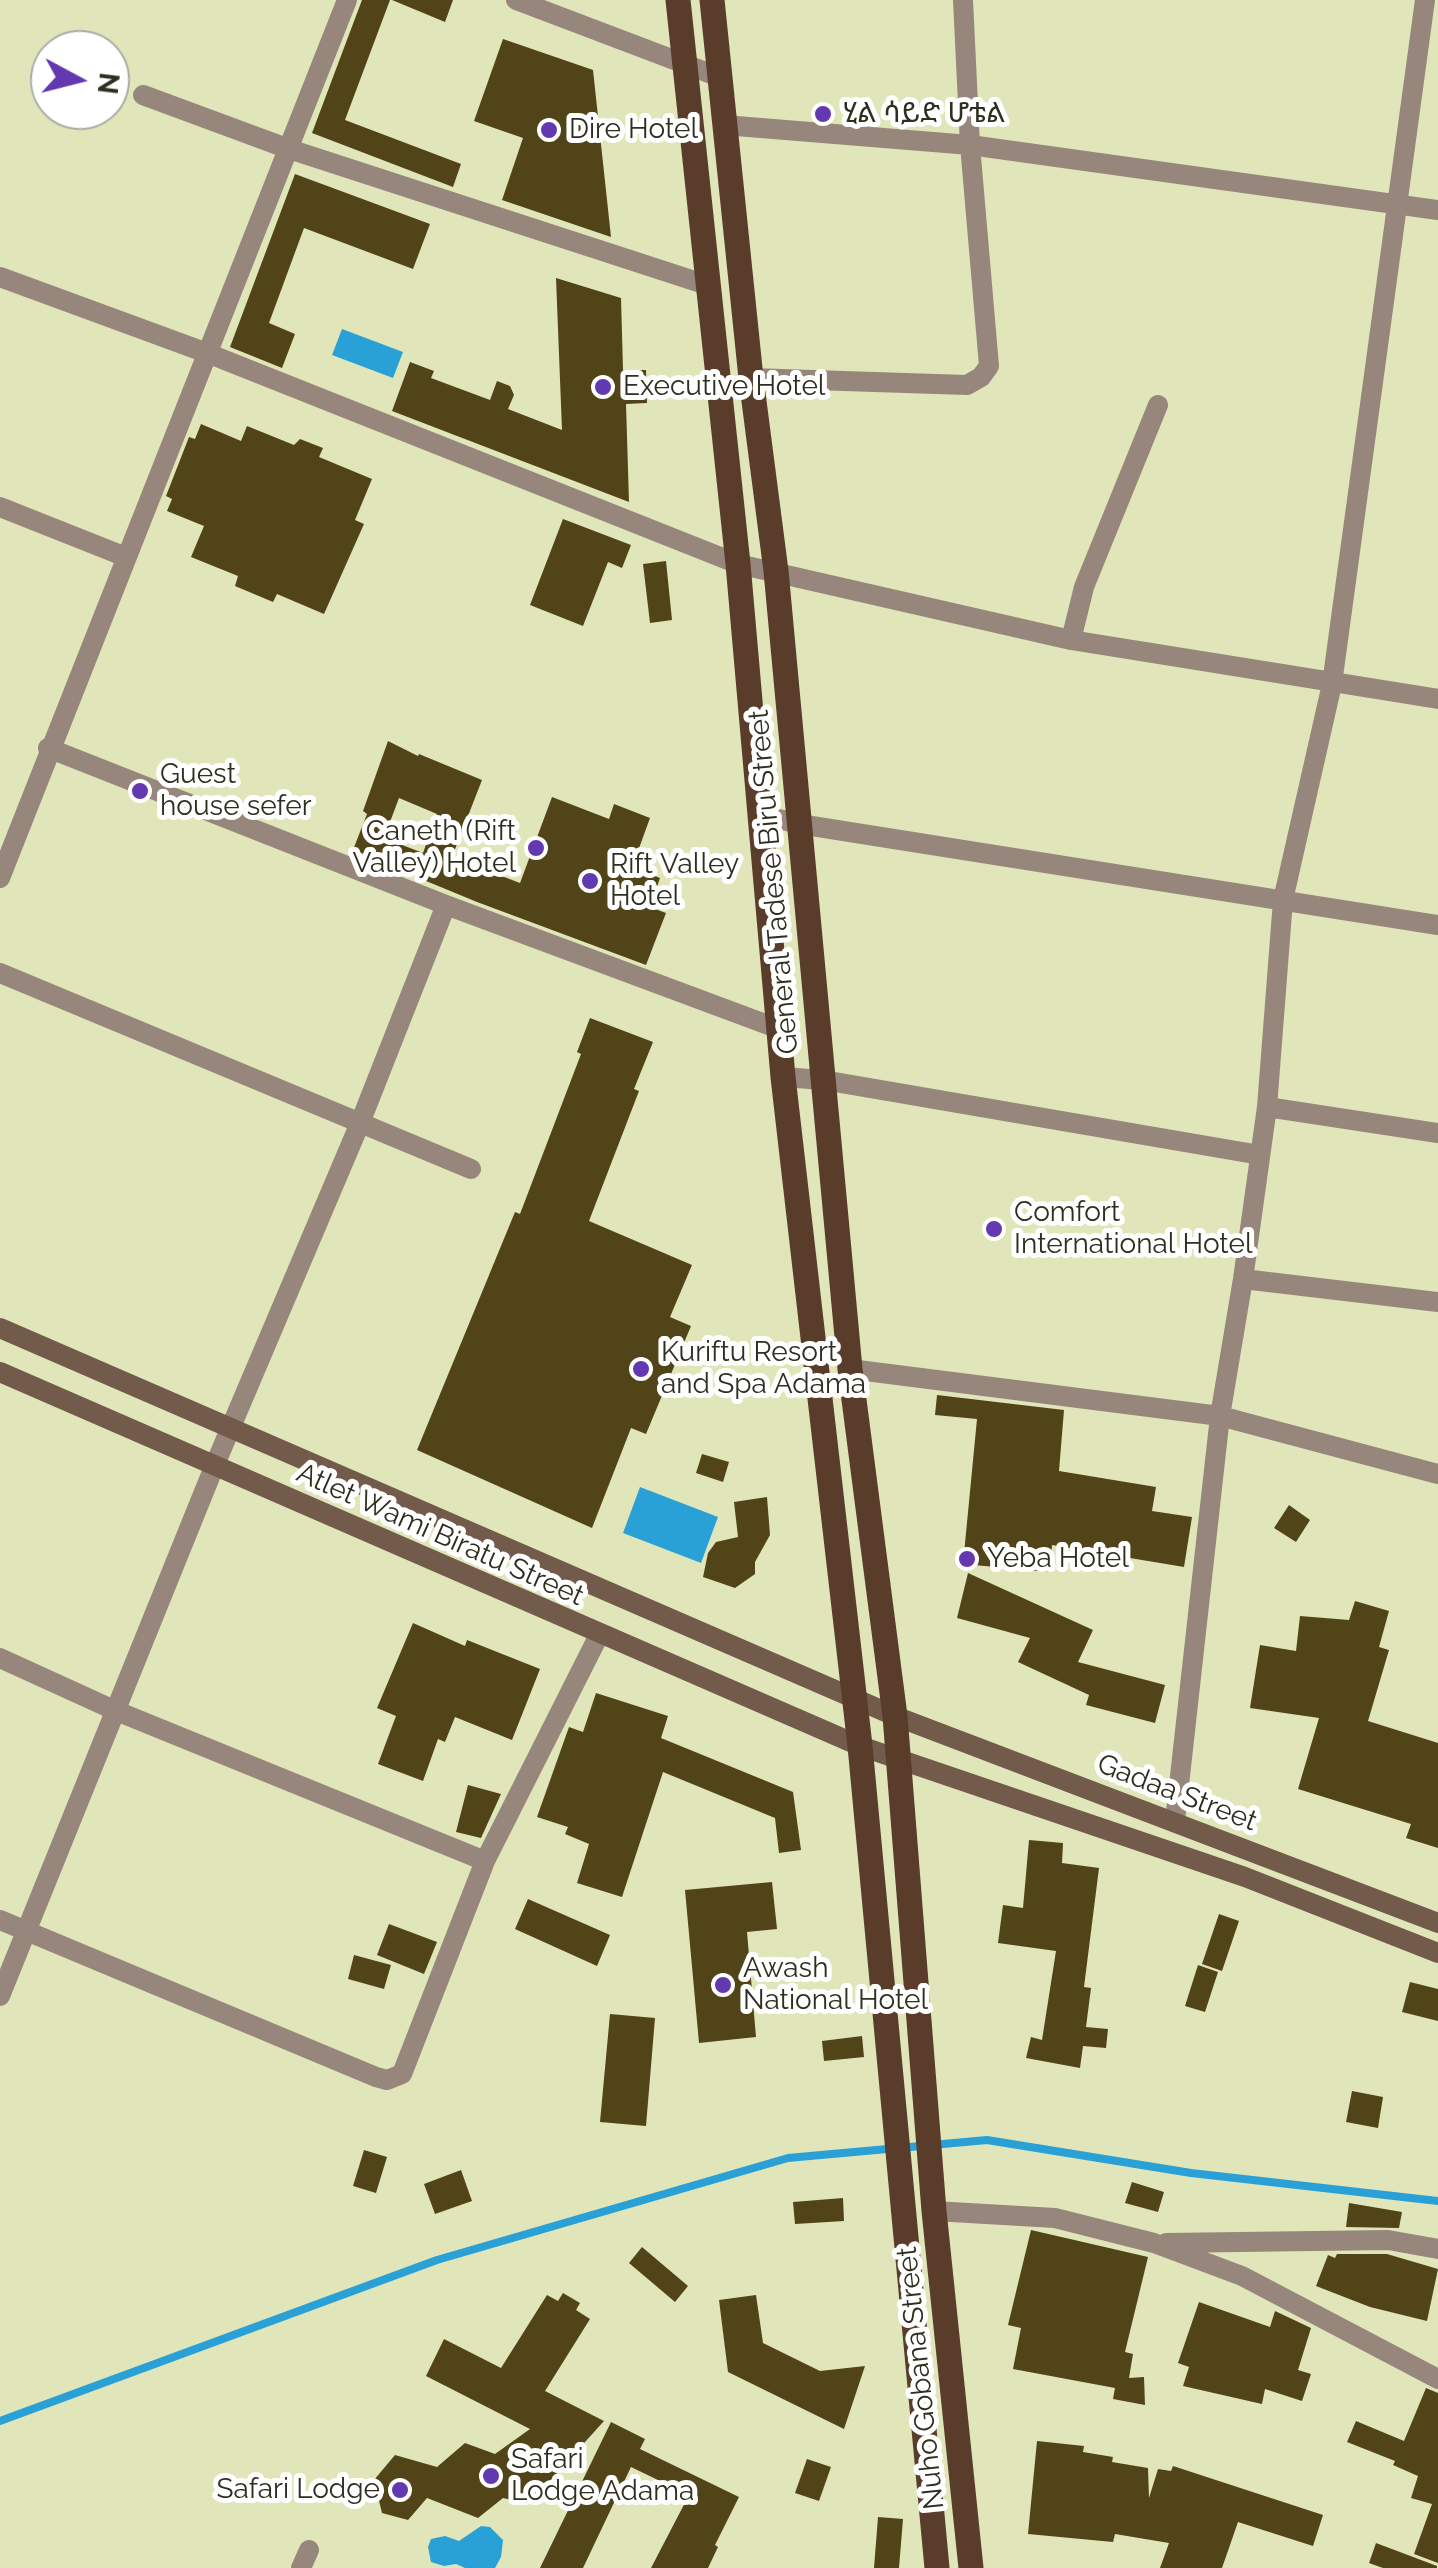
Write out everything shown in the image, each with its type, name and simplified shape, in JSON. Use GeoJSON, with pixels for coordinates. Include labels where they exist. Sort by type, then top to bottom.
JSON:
{"type":"FeatureCollection","features":[{"type":"Feature","properties":{"kind":"main road","name":"General Tadese Biru Street"},"geometry":{"type":"LineString","coordinates":[[678,0],[738,564],[783,1077],[856,1700],[889,2051]]}},
{"type":"Feature","properties":{"kind":"main road","name":"General Tadese Biru Street"},"geometry":{"type":"LineString","coordinates":[[712,0],[751,378],[776,572],[850,1369],[895,1716],[921,2052]]}},
{"type":"Feature","properties":{"kind":"main road","name":"Atlet Wami Biratu Street"},"geometry":{"type":"LineString","coordinates":[[0,1328],[895,1716]]}},
{"type":"Feature","properties":{"kind":"main road","name":"Atlet Wami Biratu Street"},"geometry":{"type":"LineString","coordinates":[[0,1372],[860,1746],[1245,1878],[1438,1953]]}},
{"type":"Feature","properties":{"kind":"main road","name":"Gadaa Street"},"geometry":{"type":"LineString","coordinates":[[895,1716],[1438,1923]]}},
{"type":"Feature","properties":{"kind":"main road"},"geometry":{"type":"LineString","coordinates":[[889,2051],[921,2052]]}},
{"type":"Feature","properties":{"kind":"main road","name":"Nuho Gobana Street"},"geometry":{"type":"LineString","coordinates":[[889,2051],[937,2560]]}},
{"type":"Feature","properties":{"kind":"main road","name":"Nuho Gobana Street"},"geometry":{"type":"LineString","coordinates":[[921,2052],[934,2212],[974,2566]]}},
{"type":"Feature","properties":{"kind":"street"},"geometry":{"type":"LineString","coordinates":[[0,878],[48,748],[290,149],[346,0]]}},
{"type":"Feature","properties":{"kind":"street"},"geometry":{"type":"LineString","coordinates":[[516,0],[719,77]]}},
{"type":"Feature","properties":{"kind":"street"},"geometry":{"type":"LineString","coordinates":[[751,378],[966,385],[982,377],[989,366],[970,145],[963,0]]}},
{"type":"Feature","properties":{"kind":"street"},"geometry":{"type":"LineString","coordinates":[[1175,1821],[1220,1416],[1267,1107],[1284,900],[1332,684],[1425,0]]}},
{"type":"Feature","properties":{"kind":"street"},"geometry":{"type":"LineString","coordinates":[[144,95],[290,149],[707,285]]}},
{"type":"Feature","properties":{"kind":"street"},"geometry":{"type":"LineString","coordinates":[[724,124],[970,145],[1438,210]]}},
{"type":"Feature","properties":{"kind":"street"},"geometry":{"type":"LineString","coordinates":[[0,277],[207,354],[738,564],[1071,640],[1438,699]]}},
{"type":"Feature","properties":{"kind":"street"},"geometry":{"type":"LineString","coordinates":[[1071,640],[1091,570],[1158,406]]}},
{"type":"Feature","properties":{"kind":"street"},"geometry":{"type":"LineString","coordinates":[[0,507],[126,557]]}},
{"type":"Feature","properties":{"kind":"street"},"geometry":{"type":"LineString","coordinates":[[48,748],[779,1029]]}},
{"type":"Feature","properties":{"kind":"street"},"geometry":{"type":"LineString","coordinates":[[762,815],[1438,925]]}},
{"type":"Feature","properties":{"kind":"street"},"geometry":{"type":"LineString","coordinates":[[0,1996],[214,1466],[360,1123],[446,904]]}},
{"type":"Feature","properties":{"kind":"street"},"geometry":{"type":"LineString","coordinates":[[0,973],[471,1168]]}},
{"type":"Feature","properties":{"kind":"street"},"geometry":{"type":"LineString","coordinates":[[783,1077],[822,1080],[1260,1155]]}},
{"type":"Feature","properties":{"kind":"street"},"geometry":{"type":"LineString","coordinates":[[1267,1107],[1438,1133]]}},
{"type":"Feature","properties":{"kind":"street"},"geometry":{"type":"LineString","coordinates":[[1243,1279],[1438,1302]]}},
{"type":"Feature","properties":{"kind":"street"},"geometry":{"type":"LineString","coordinates":[[850,1369],[1220,1416],[1438,1474]]}},
{"type":"Feature","properties":{"kind":"street"},"geometry":{"type":"LineString","coordinates":[[0,1920],[388,2080],[402,2074],[485,1860],[599,1635]]}},
{"type":"Feature","properties":{"kind":"street"},"geometry":{"type":"LineString","coordinates":[[0,1658],[114,1710],[485,1860]]}},
{"type":"Feature","properties":{"kind":"street"},"geometry":{"type":"LineString","coordinates":[[934,2212],[1055,2218],[1154,2243],[1242,2276],[1438,2379]]}},
{"type":"Feature","properties":{"kind":"street"},"geometry":{"type":"LineString","coordinates":[[1154,2243],[1388,2240],[1438,2250]]}},
{"type":"Feature","properties":{"kind":"street"},"geometry":{"type":"LineString","coordinates":[[937,2560],[974,2566]]}},
{"type":"Feature","properties":{"kind":"water"},"geometry":{"type":"Polygon","coordinates":[[[342,329],[403,352],[393,378],[332,355],[342,329]]]}},
{"type":"Feature","properties":{"kind":"water"},"geometry":{"type":"Polygon","coordinates":[[[640,1487],[718,1517],[701,1563],[623,1533],[640,1487]]]}},
{"type":"Feature","properties":{"kind":"water"},"geometry":{"type":"Polygon","coordinates":[[[481,2526],[490,2527],[503,2540],[495,2568],[431,2562],[431,2539],[445,2536],[459,2541],[481,2526]]]}},
{"type":"Feature","properties":{"kind":"building"},"geometry":{"type":"Polygon","coordinates":[[[362,0],[390,0],[345,120],[461,164],[453,187],[312,133],[362,0]]]}},
{"type":"Feature","properties":{"kind":"building"},"geometry":{"type":"Polygon","coordinates":[[[392,0],[453,0],[445,22],[392,0]]]}},
{"type":"Feature","properties":{"kind":"building","name":"Dire Hotel"},"geometry":{"type":"Polygon","coordinates":[[[503,39],[593,70],[611,237],[502,200],[523,138],[474,121],[503,39]]]}},
{"type":"Feature","properties":{"kind":"building"},"geometry":{"type":"Polygon","coordinates":[[[295,174],[430,224],[413,269],[304,228],[269,323],[295,334],[282,368],[230,347],[295,174]]]}},
{"type":"Feature","properties":{"kind":"building","name":"Executive Hotel"},"geometry":{"type":"Polygon","coordinates":[[[556,278],[621,298],[623,370],[646,370],[647,403],[626,404],[629,502],[392,411],[410,362],[434,371],[431,378],[490,400],[497,381],[510,386],[514,395],[508,409],[562,430],[556,278]]]}},
{"type":"Feature","properties":{"kind":"building"},"geometry":{"type":"Polygon","coordinates":[[[201,424],[241,441],[247,426],[294,445],[300,439],[323,448],[319,457],[372,479],[355,520],[364,524],[324,614],[277,594],[273,602],[235,586],[238,576],[191,557],[204,526],[167,511],[172,499],[166,496],[189,437],[195,439],[201,424]]]}},
{"type":"Feature","properties":{"kind":"building"},"geometry":{"type":"Polygon","coordinates":[[[563,519],[631,545],[622,568],[608,562],[583,626],[530,605],[563,519]]]}},
{"type":"Feature","properties":{"kind":"building"},"geometry":{"type":"Polygon","coordinates":[[[666,561],[672,620],[650,623],[643,564],[666,561]]]}},
{"type":"Feature","properties":{"kind":"building"},"geometry":{"type":"Polygon","coordinates":[[[388,741],[482,780],[452,857],[520,883],[552,797],[609,819],[614,804],[650,818],[634,862],[660,878],[650,907],[666,913],[646,965],[477,902],[353,850],[367,814],[363,811],[388,741]],[[399,798],[384,838],[423,853],[437,814],[399,798]]]}},
{"type":"Feature","properties":{"kind":"building"},"geometry":{"type":"Polygon","coordinates":[[[590,1018],[653,1042],[634,1089],[639,1091],[589,1221],[692,1265],[670,1317],[691,1326],[646,1434],[631,1428],[592,1528],[417,1450],[515,1212],[520,1214],[581,1054],[577,1052],[590,1018]]]}},
{"type":"Feature","properties":{"kind":"building"},"geometry":{"type":"Polygon","coordinates":[[[937,1395],[1064,1410],[1059,1471],[1156,1487],[1152,1511],[1192,1517],[1184,1567],[1052,1545],[1050,1572],[963,1564],[977,1419],[935,1415],[937,1395]]]}},
{"type":"Feature","properties":{"kind":"building"},"geometry":{"type":"Polygon","coordinates":[[[702,1454],[729,1462],[723,1482],[696,1473],[702,1454]]]}},
{"type":"Feature","properties":{"kind":"building"},"geometry":{"type":"Polygon","coordinates":[[[767,1497],[770,1535],[755,1562],[755,1574],[735,1588],[703,1577],[708,1553],[716,1542],[738,1537],[734,1502],[767,1497]]]}},
{"type":"Feature","properties":{"kind":"building"},"geometry":{"type":"Polygon","coordinates":[[[1289,1505],[1310,1520],[1296,1542],[1274,1528],[1289,1505]]]}},
{"type":"Feature","properties":{"kind":"building"},"geometry":{"type":"Polygon","coordinates":[[[968,1573],[1093,1630],[1078,1662],[1165,1685],[1155,1723],[1086,1705],[1089,1695],[1018,1662],[1030,1638],[957,1618],[968,1573]]]}},
{"type":"Feature","properties":{"kind":"building"},"geometry":{"type":"Polygon","coordinates":[[[1355,1601],[1389,1611],[1379,1647],[1389,1650],[1368,1721],[1438,1743],[1438,1848],[1406,1838],[1411,1824],[1298,1789],[1319,1718],[1250,1708],[1260,1645],[1296,1651],[1300,1616],[1349,1620],[1355,1601]]]}},
{"type":"Feature","properties":{"kind":"building"},"geometry":{"type":"Polygon","coordinates":[[[413,1623],[465,1646],[467,1640],[540,1669],[512,1740],[455,1717],[445,1742],[438,1739],[423,1781],[378,1764],[396,1716],[377,1708],[413,1623]]]}},
{"type":"Feature","properties":{"kind":"building"},"geometry":{"type":"Polygon","coordinates":[[[596,1693],[668,1716],[661,1738],[793,1792],[801,1850],[779,1853],[775,1818],[663,1772],[622,1897],[577,1883],[589,1844],[565,1834],[568,1827],[537,1817],[569,1727],[583,1732],[596,1693]]]}},
{"type":"Feature","properties":{"kind":"building"},"geometry":{"type":"Polygon","coordinates":[[[468,1785],[501,1794],[481,1838],[456,1832],[468,1785]]]}},
{"type":"Feature","properties":{"kind":"building"},"geometry":{"type":"Polygon","coordinates":[[[1029,1840],[1063,1843],[1062,1863],[1099,1868],[1084,1987],[1091,1988],[1086,2027],[1108,2029],[1106,2048],[1083,2046],[1080,2068],[1026,2058],[1031,2037],[1042,2040],[1056,1951],[998,1943],[1003,1905],[1023,1908],[1029,1840]]]}},
{"type":"Feature","properties":{"kind":"building","name":"Awash National Hotel"},"geometry":{"type":"Polygon","coordinates":[[[772,1882],[777,1929],[747,1932],[756,2037],[699,2043],[685,1890],[772,1882]]]}},
{"type":"Feature","properties":{"kind":"building"},"geometry":{"type":"Polygon","coordinates":[[[528,1899],[610,1935],[597,1966],[515,1929],[528,1899]]]}},
{"type":"Feature","properties":{"kind":"building"},"geometry":{"type":"Polygon","coordinates":[[[1219,1914],[1239,1921],[1222,1971],[1202,1964],[1219,1914]]]}},
{"type":"Feature","properties":{"kind":"building"},"geometry":{"type":"Polygon","coordinates":[[[389,1924],[437,1942],[424,1974],[377,1955],[389,1924]]]}},
{"type":"Feature","properties":{"kind":"building"},"geometry":{"type":"Polygon","coordinates":[[[354,1955],[391,1965],[384,1989],[348,1979],[354,1955]]]}},
{"type":"Feature","properties":{"kind":"building"},"geometry":{"type":"Polygon","coordinates":[[[1198,1965],[1218,1972],[1205,2012],[1185,2006],[1198,1965]]]}},
{"type":"Feature","properties":{"kind":"building"},"geometry":{"type":"Polygon","coordinates":[[[1410,1982],[1438,1989],[1438,2021],[1402,2012],[1410,1982]]]}},
{"type":"Feature","properties":{"kind":"building"},"geometry":{"type":"Polygon","coordinates":[[[610,2014],[655,2018],[646,2126],[600,2122],[610,2014]]]}},
{"type":"Feature","properties":{"kind":"building"},"geometry":{"type":"Polygon","coordinates":[[[862,2036],[864,2057],[824,2061],[822,2041],[862,2036]]]}},
{"type":"Feature","properties":{"kind":"building"},"geometry":{"type":"Polygon","coordinates":[[[1352,2091],[1383,2097],[1378,2128],[1346,2122],[1352,2091]]]}},
{"type":"Feature","properties":{"kind":"building"},"geometry":{"type":"Polygon","coordinates":[[[364,2150],[387,2157],[376,2193],[353,2186],[364,2150]]]}},
{"type":"Feature","properties":{"kind":"building"},"geometry":{"type":"Polygon","coordinates":[[[461,2170],[472,2201],[435,2214],[424,2184],[461,2170]]]}},
{"type":"Feature","properties":{"kind":"building"},"geometry":{"type":"Polygon","coordinates":[[[1132,2182],[1164,2192],[1158,2212],[1125,2203],[1132,2182]]]}},
{"type":"Feature","properties":{"kind":"building"},"geometry":{"type":"Polygon","coordinates":[[[843,2198],[844,2221],[795,2224],[793,2202],[843,2198]]]}},
{"type":"Feature","properties":{"kind":"building"},"geometry":{"type":"Polygon","coordinates":[[[1349,2203],[1402,2212],[1399,2228],[1346,2227],[1349,2203]]]}},
{"type":"Feature","properties":{"kind":"building"},"geometry":{"type":"Polygon","coordinates":[[[1031,2230],[1148,2257],[1125,2352],[1133,2354],[1129,2378],[1144,2377],[1145,2405],[1113,2399],[1115,2388],[1013,2369],[1021,2328],[1008,2325],[1031,2230]]]}},
{"type":"Feature","properties":{"kind":"building"},"geometry":{"type":"Polygon","coordinates":[[[642,2247],[688,2286],[675,2302],[629,2263],[642,2247]]]}},
{"type":"Feature","properties":{"kind":"building"},"geometry":{"type":"Polygon","coordinates":[[[1337,2254],[1387,2254],[1438,2269],[1427,2321],[1370,2307],[1316,2286],[1328,2255],[1335,2258],[1337,2254]]]}},
{"type":"Feature","properties":{"kind":"building"},"geometry":{"type":"Polygon","coordinates":[[[563,2293],[580,2303],[576,2310],[590,2319],[545,2391],[604,2421],[529,2504],[503,2498],[478,2518],[427,2498],[408,2520],[382,2513],[374,2480],[395,2455],[437,2467],[465,2443],[495,2454],[530,2429],[426,2376],[444,2339],[501,2368],[547,2295],[558,2301],[563,2293]]]}},
{"type":"Feature","properties":{"kind":"building"},"geometry":{"type":"Polygon","coordinates":[[[756,2295],[763,2343],[820,2371],[865,2366],[844,2429],[728,2372],[719,2300],[756,2295]]]}},
{"type":"Feature","properties":{"kind":"building"},"geometry":{"type":"Polygon","coordinates":[[[1199,2302],[1270,2327],[1275,2311],[1311,2328],[1298,2370],[1311,2374],[1302,2401],[1265,2389],[1262,2404],[1183,2386],[1189,2367],[1178,2363],[1199,2302]]]}},
{"type":"Feature","properties":{"kind":"building"},"geometry":{"type":"Polygon","coordinates":[[[1426,2388],[1438,2393],[1438,2563],[1414,2554],[1432,2504],[1411,2498],[1418,2476],[1393,2465],[1395,2461],[1347,2442],[1356,2421],[1404,2441],[1426,2388]]]}},
{"type":"Feature","properties":{"kind":"building"},"geometry":{"type":"Polygon","coordinates":[[[611,2422],[645,2439],[640,2449],[739,2497],[708,2568],[651,2568],[689,2495],[631,2467],[583,2568],[540,2568],[611,2422]]]}},
{"type":"Feature","properties":{"kind":"building"},"geometry":{"type":"Polygon","coordinates":[[[1037,2441],[1084,2446],[1083,2452],[1113,2457],[1112,2462],[1148,2468],[1149,2498],[1158,2469],[1171,2471],[1173,2466],[1323,2515],[1313,2546],[1238,2522],[1222,2568],[1160,2568],[1169,2543],[1115,2534],[1113,2542],[1028,2534],[1037,2441]]]}},
{"type":"Feature","properties":{"kind":"building"},"geometry":{"type":"Polygon","coordinates":[[[807,2459],[831,2467],[819,2501],[795,2493],[807,2459]]]}},
{"type":"Feature","properties":{"kind":"building"},"geometry":{"type":"Polygon","coordinates":[[[878,2517],[903,2519],[899,2568],[874,2568],[878,2517]]]}},
{"type":"Feature","properties":{"kind":"building"},"geometry":{"type":"Polygon","coordinates":[[[1376,2543],[1437,2568],[1383,2568],[1369,2563],[1376,2543]]]}},
{"type":"Feature","properties":{"kind":"waterway"},"geometry":{"type":"LineString","coordinates":[[0,2421],[437,2260],[788,2158],[987,2140],[1191,2173],[1438,2201]]}},
{"type":"Feature","properties":{"kind":"place","name":"ሂል ሳይድ ሆቴል"},"geometry":{"type":"Point","coordinates":[823,114]}},
{"type":"Feature","properties":{"kind":"place","name":"Dire Hotel"},"geometry":{"type":"Point","coordinates":[549,130]}},
{"type":"Feature","properties":{"kind":"place","name":"Executive Hotel"},"geometry":{"type":"Point","coordinates":[603,387]}},
{"type":"Feature","properties":{"kind":"place","name":"Guest house sefer"},"geometry":{"type":"Point","coordinates":[140,791]}},
{"type":"Feature","properties":{"kind":"place","name":"Caneth (Rift Valley) Hotel"},"geometry":{"type":"Point","coordinates":[536,848]}},
{"type":"Feature","properties":{"kind":"place","name":"Rift Valley Hotel"},"geometry":{"type":"Point","coordinates":[590,881]}},
{"type":"Feature","properties":{"kind":"place","name":"Comfort International Hotel"},"geometry":{"type":"Point","coordinates":[994,1229]}},
{"type":"Feature","properties":{"kind":"place","name":"Kuriftu Resort and Spa Adama"},"geometry":{"type":"Point","coordinates":[641,1369]}},
{"type":"Feature","properties":{"kind":"place","name":"Yeba Hotel"},"geometry":{"type":"Point","coordinates":[967,1559]}},
{"type":"Feature","properties":{"kind":"place","name":"Awash National Hotel"},"geometry":{"type":"Point","coordinates":[723,1985]}},
{"type":"Feature","properties":{"kind":"place","name":"Safari Lodge Adama"},"geometry":{"type":"Point","coordinates":[491,2476]}},
{"type":"Feature","properties":{"kind":"place","name":"Safari Lodge"},"geometry":{"type":"Point","coordinates":[400,2490]}}]}
